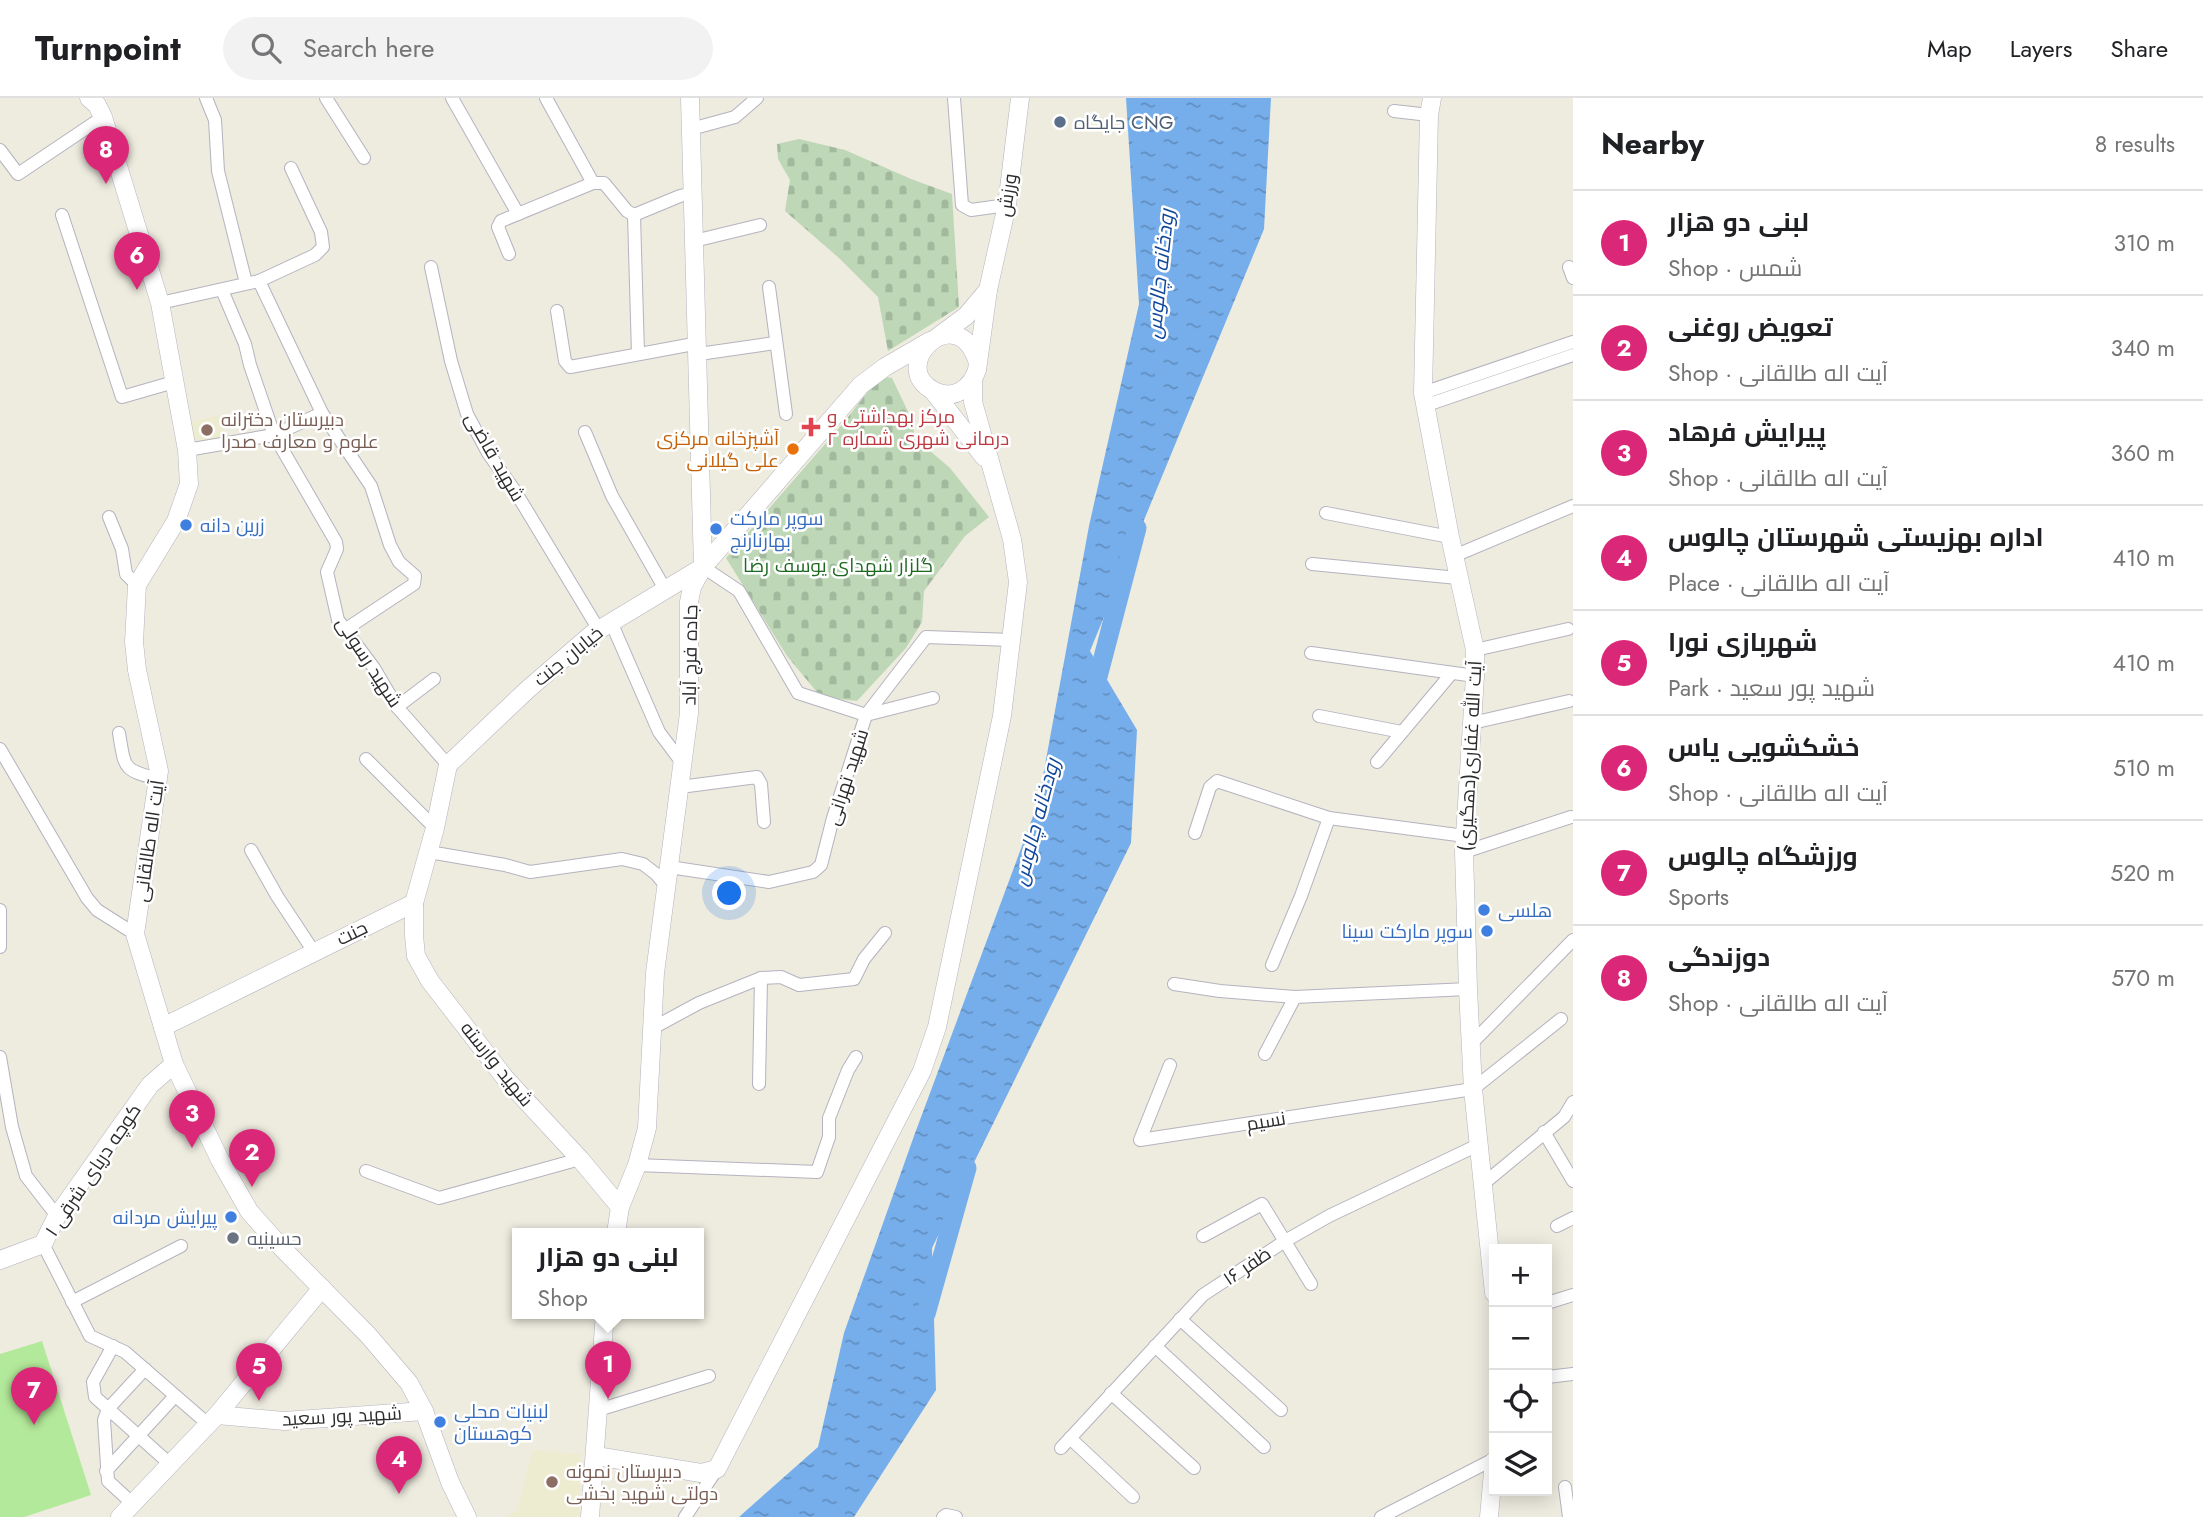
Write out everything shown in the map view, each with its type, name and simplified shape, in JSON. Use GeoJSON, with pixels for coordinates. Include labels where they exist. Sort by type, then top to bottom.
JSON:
{"type":"FeatureCollection","features":[{"type":"Feature","properties":{"kind":"street","name":"آیت اله طالقانی"},"geometry":{"type":"LineString","coordinates":[[89,98],[97,105],[103,117],[160,303],[187,450],[189,484],[176,522],[137,585],[134,642],[137,670],[159,771],[135,934],[174,1064],[220,1160],[249,1211],[368,1335],[409,1383],[424,1411],[450,1482],[467,1517]]}},
{"type":"Feature","properties":{"kind":"street"},"geometry":{"type":"LineString","coordinates":[[206,98],[215,120],[218,171],[253,282],[322,413],[371,486],[390,545],[399,562],[415,576],[414,584],[346,629]]}},
{"type":"Feature","properties":{"kind":"street"},"geometry":{"type":"LineString","coordinates":[[326,98],[364,158]]}},
{"type":"Feature","properties":{"kind":"street"},"geometry":{"type":"LineString","coordinates":[[452,98],[518,214]]}},
{"type":"Feature","properties":{"kind":"street"},"geometry":{"type":"LineString","coordinates":[[546,98],[593,183]]}},
{"type":"Feature","properties":{"kind":"street","name":"جاده فرج آباد"},"geometry":{"type":"LineString","coordinates":[[617,1228],[620,1207],[637,1165],[647,1128],[655,973],[689,713],[689,602],[692,587],[703,567],[690,98]]}},
{"type":"Feature","properties":{"kind":"street"},"geometry":{"type":"LineString","coordinates":[[691,129],[735,117],[757,98]]}},
{"type":"Feature","properties":{"kind":"street"},"geometry":{"type":"LineString","coordinates":[[954,98],[962,205],[971,210],[1007,205]]}},
{"type":"Feature","properties":{"kind":"street","name":"ورزش"},"geometry":{"type":"LineString","coordinates":[[977,360],[988,290],[1007,205],[1020,98]]}},
{"type":"Feature","properties":{"kind":"street"},"geometry":{"type":"LineString","coordinates":[[1394,111],[1431,106]]}},
{"type":"Feature","properties":{"kind":"street","name":"آیت الله غفاری(دهگیری)"},"geometry":{"type":"LineString","coordinates":[[1431,106],[1424,399],[1458,578],[1475,650],[1465,844],[1468,989],[1473,1089],[1489,1248]]}},
{"type":"Feature","properties":{"kind":"street"},"geometry":{"type":"LineString","coordinates":[[0,150],[18,174],[103,117]]}},
{"type":"Feature","properties":{"kind":"street"},"geometry":{"type":"LineString","coordinates":[[160,303],[253,282],[315,255],[323,247],[321,232],[291,168]]}},
{"type":"Feature","properties":{"kind":"street"},"geometry":{"type":"LineString","coordinates":[[509,254],[498,227],[501,221],[593,183],[604,183],[627,211],[634,215]]}},
{"type":"Feature","properties":{"kind":"street"},"geometry":{"type":"LineString","coordinates":[[634,215],[693,193]]}},
{"type":"Feature","properties":{"kind":"street"},"geometry":{"type":"LineString","coordinates":[[62,215],[122,397],[174,382]]}},
{"type":"Feature","properties":{"kind":"street"},"geometry":{"type":"LineString","coordinates":[[634,215],[638,354]]}},
{"type":"Feature","properties":{"kind":"street"},"geometry":{"type":"LineString","coordinates":[[694,242],[760,225]]}},
{"type":"Feature","properties":{"kind":"street","name":"شهید قاضی"},"geometry":{"type":"LineString","coordinates":[[431,267],[451,361],[467,414],[488,453],[605,626],[659,732],[683,764]]}},
{"type":"Feature","properties":{"kind":"street"},"geometry":{"type":"LineString","coordinates":[[769,287],[786,414]]}},
{"type":"Feature","properties":{"kind":"street","name":"شهید رسولی"},"geometry":{"type":"LineString","coordinates":[[222,290],[245,344],[274,435],[336,542],[337,549],[327,572],[338,620],[374,668],[397,707],[449,765]]}},
{"type":"Feature","properties":{"kind":"street"},"geometry":{"type":"LineString","coordinates":[[988,290],[966,316],[923,348],[918,368],[927,384],[990,465]]}},
{"type":"Feature","properties":{"kind":"street"},"geometry":{"type":"LineString","coordinates":[[557,311],[565,361],[570,367],[638,354],[775,343]]}},
{"type":"Feature","properties":{"kind":"street"},"geometry":{"type":"LineString","coordinates":[[685,1517],[717,1469],[922,1071],[937,1027],[1002,716],[1018,582],[1012,539],[973,402],[977,360],[968,342],[949,335],[935,339],[860,385],[703,567],[739,591],[798,694],[866,715],[933,698]]}},
{"type":"Feature","properties":{"kind":"street"},"geometry":{"type":"LineString","coordinates":[[1424,399],[1573,342]]}},
{"type":"Feature","properties":{"kind":"street"},"geometry":{"type":"LineString","coordinates":[[1424,399],[1573,355]]}},
{"type":"Feature","properties":{"kind":"street"},"geometry":{"type":"LineString","coordinates":[[891,364],[951,394],[960,392],[973,380]]}},
{"type":"Feature","properties":{"kind":"street"},"geometry":{"type":"LineString","coordinates":[[187,450],[274,435],[322,413]]}},
{"type":"Feature","properties":{"kind":"street"},"geometry":{"type":"LineString","coordinates":[[585,432],[612,496],[666,591]]}},
{"type":"Feature","properties":{"kind":"street"},"geometry":{"type":"LineString","coordinates":[[1454,555],[1573,506]]}},
{"type":"Feature","properties":{"kind":"street"},"geometry":{"type":"LineString","coordinates":[[1326,513],[1450,537]]}},
{"type":"Feature","properties":{"kind":"street"},"geometry":{"type":"LineString","coordinates":[[108,517],[122,549],[126,574],[137,585]]}},
{"type":"Feature","properties":{"kind":"street"},"geometry":{"type":"LineString","coordinates":[[1312,564],[1458,578]]}},
{"type":"Feature","properties":{"kind":"street","name":"خیابان جنت"},"geometry":{"type":"LineString","coordinates":[[449,765],[527,690],[605,626],[703,567]]}},
{"type":"Feature","properties":{"kind":"street"},"geometry":{"type":"LineString","coordinates":[[1475,650],[1567,629]]}},
{"type":"Feature","properties":{"kind":"street","name":"شهید تهرانی"},"geometry":{"type":"LineString","coordinates":[[669,867],[769,882],[813,872],[821,865],[832,818],[866,715],[926,636],[1012,640]]}},
{"type":"Feature","properties":{"kind":"street"},"geometry":{"type":"LineString","coordinates":[[1311,653],[1475,676]]}},
{"type":"Feature","properties":{"kind":"street"},"geometry":{"type":"LineString","coordinates":[[1377,762],[1451,674]]}},
{"type":"Feature","properties":{"kind":"street"},"geometry":{"type":"LineString","coordinates":[[397,707],[434,679]]}},
{"type":"Feature","properties":{"kind":"street"},"geometry":{"type":"LineString","coordinates":[[1472,723],[1569,701]]}},
{"type":"Feature","properties":{"kind":"street"},"geometry":{"type":"LineString","coordinates":[[1319,716],[1402,732]]}},
{"type":"Feature","properties":{"kind":"street"},"geometry":{"type":"LineString","coordinates":[[118,733],[124,762],[135,774],[158,779]]}},
{"type":"Feature","properties":{"kind":"street"},"geometry":{"type":"LineString","coordinates":[[0,749],[87,898],[97,910],[135,934]]}},
{"type":"Feature","properties":{"kind":"street"},"geometry":{"type":"LineString","coordinates":[[366,760],[435,828]]}},
{"type":"Feature","properties":{"kind":"street"},"geometry":{"type":"LineString","coordinates":[[415,902],[449,765]]}},
{"type":"Feature","properties":{"kind":"street"},"geometry":{"type":"LineString","coordinates":[[680,787],[757,777],[761,784],[764,822]]}},
{"type":"Feature","properties":{"kind":"street"},"geometry":{"type":"LineString","coordinates":[[1195,833],[1210,787],[1217,781],[1329,818],[1465,844],[1570,817]]}},
{"type":"Feature","properties":{"kind":"street"},"geometry":{"type":"LineString","coordinates":[[1272,965],[1329,818]]}},
{"type":"Feature","properties":{"kind":"street"},"geometry":{"type":"LineString","coordinates":[[251,850],[314,952]]}},
{"type":"Feature","properties":{"kind":"street"},"geometry":{"type":"LineString","coordinates":[[429,852],[530,872],[622,859],[643,864],[656,873],[666,886]]}},
{"type":"Feature","properties":{"kind":"street","name":"جنت"},"geometry":{"type":"LineString","coordinates":[[163,1027],[415,902]]}},
{"type":"Feature","properties":{"kind":"street","name":"شهید وارسته"},"geometry":{"type":"LineString","coordinates":[[415,902],[416,956],[430,981],[505,1078],[620,1207]]}},
{"type":"Feature","properties":{"kind":"street"},"geometry":{"type":"LineString","coordinates":[[0,910],[0,947]]}},
{"type":"Feature","properties":{"kind":"street"},"geometry":{"type":"LineString","coordinates":[[651,1029],[699,1003],[761,978],[781,977],[799,985],[854,979],[864,959],[885,933]]}},
{"type":"Feature","properties":{"kind":"street"},"geometry":{"type":"LineString","coordinates":[[1470,1045],[1573,940]]}},
{"type":"Feature","properties":{"kind":"street"},"geometry":{"type":"LineString","coordinates":[[759,1084],[761,978]]}},
{"type":"Feature","properties":{"kind":"street"},"geometry":{"type":"LineString","coordinates":[[1174,985],[1295,997],[1468,989]]}},
{"type":"Feature","properties":{"kind":"street"},"geometry":{"type":"LineString","coordinates":[[1265,1054],[1295,997]]}},
{"type":"Feature","properties":{"kind":"street"},"geometry":{"type":"LineString","coordinates":[[1473,1089],[1561,1019]]}},
{"type":"Feature","properties":{"kind":"street"},"geometry":{"type":"LineString","coordinates":[[0,1057],[12,1127],[26,1176],[57,1216]]}},
{"type":"Feature","properties":{"kind":"street"},"geometry":{"type":"LineString","coordinates":[[637,1165],[817,1172],[830,1137],[829,1118],[856,1057]]}},
{"type":"Feature","properties":{"kind":"street","name":"کوچه دریای شرقی ۱"},"geometry":{"type":"LineString","coordinates":[[0,1260],[44,1244],[57,1216],[150,1085],[174,1064]]}},
{"type":"Feature","properties":{"kind":"street","name":"نسیم"},"geometry":{"type":"LineString","coordinates":[[1170,1065],[1140,1140],[1473,1089]]}},
{"type":"Feature","properties":{"kind":"street"},"geometry":{"type":"LineString","coordinates":[[1482,1185],[1564,1117],[1573,1102]]}},
{"type":"Feature","properties":{"kind":"street"},"geometry":{"type":"LineString","coordinates":[[1544,1132],[1573,1181]]}},
{"type":"Feature","properties":{"kind":"street","name":"ظفر ۱۶"},"geometry":{"type":"LineString","coordinates":[[1061,1448],[1203,1295],[1285,1241],[1329,1216],[1478,1145]]}},
{"type":"Feature","properties":{"kind":"street"},"geometry":{"type":"LineString","coordinates":[[366,1171],[439,1198],[580,1159]]}},
{"type":"Feature","properties":{"kind":"street"},"geometry":{"type":"LineString","coordinates":[[1203,1236],[1262,1204],[1311,1284]]}},
{"type":"Feature","properties":{"kind":"street"},"geometry":{"type":"LineString","coordinates":[[1557,1226],[1573,1218]]}},
{"type":"Feature","properties":{"kind":"street"},"geometry":{"type":"LineString","coordinates":[[44,1244],[90,1336],[125,1352],[175,1396],[213,1420]]}},
{"type":"Feature","properties":{"kind":"street"},"geometry":{"type":"LineString","coordinates":[[72,1301],[181,1246]]}},
{"type":"Feature","properties":{"kind":"street"},"geometry":{"type":"LineString","coordinates":[[120,1517],[213,1420],[322,1288]]}},
{"type":"Feature","properties":{"kind":"street"},"geometry":{"type":"LineString","coordinates":[[1552,1301],[1573,1295]]}},
{"type":"Feature","properties":{"kind":"street"},"geometry":{"type":"LineString","coordinates":[[1180,1318],[1281,1410]]}},
{"type":"Feature","properties":{"kind":"street"},"geometry":{"type":"LineString","coordinates":[[590,1517],[605,1319]]}},
{"type":"Feature","properties":{"kind":"street"},"geometry":{"type":"LineString","coordinates":[[113,1346],[93,1382],[95,1397],[170,1464]]}},
{"type":"Feature","properties":{"kind":"street"},"geometry":{"type":"LineString","coordinates":[[1155,1346],[1264,1447]]}},
{"type":"Feature","properties":{"kind":"street"},"geometry":{"type":"LineString","coordinates":[[133,1504],[108,1481],[104,1420],[108,1409],[145,1369]]}},
{"type":"Feature","properties":{"kind":"street"},"geometry":{"type":"LineString","coordinates":[[1552,1376],[1573,1374]]}},
{"type":"Feature","properties":{"kind":"street"},"geometry":{"type":"LineString","coordinates":[[598,1410],[709,1376]]}},
{"type":"Feature","properties":{"kind":"street"},"geometry":{"type":"LineString","coordinates":[[1111,1392],[1194,1468]]}},
{"type":"Feature","properties":{"kind":"street"},"geometry":{"type":"LineString","coordinates":[[106,1471],[175,1396]]}},
{"type":"Feature","properties":{"kind":"street","name":"شهید پور سعید"},"geometry":{"type":"LineString","coordinates":[[213,1420],[284,1421],[424,1411]]}},
{"type":"Feature","properties":{"kind":"street"},"geometry":{"type":"LineString","coordinates":[[1070,1438],[1133,1497]]}},
{"type":"Feature","properties":{"kind":"street"},"geometry":{"type":"LineString","coordinates":[[596,1456],[701,1473],[717,1469]]}},
{"type":"Feature","properties":{"kind":"street"},"geometry":{"type":"LineString","coordinates":[[1381,1517],[1489,1463]]}},
{"type":"Feature","properties":{"kind":"street"},"geometry":{"type":"LineString","coordinates":[[1565,1487],[1569,1517]]}},
{"type":"Feature","properties":{"kind":"street"},"geometry":{"type":"LineString","coordinates":[[1489,1517],[1491,1496]]}},
{"type":"Feature","properties":{"kind":"street"},"geometry":{"type":"LineString","coordinates":[[943,1517],[956,1517]]}},
{"type":"Feature","properties":{"kind":"shaded area","name":"دبیرستان دخترانه علوم و معارف صدرا"},"geometry":{"type":"Polygon","coordinates":[[[220,415],[226,437],[195,446],[189,423],[220,415]]]}},
{"type":"Feature","properties":{"kind":"shaded area","name":"دبیرستان نمونه دولتی شهید بخشی"},"geometry":{"type":"Polygon","coordinates":[[[533,1450],[581,1454],[579,1517],[507,1517],[517,1510],[533,1450]]]}},
{"type":"Feature","properties":{"kind":"green space"},"geometry":{"type":"Polygon","coordinates":[[[799,139],[845,150],[952,194],[959,307],[888,351],[878,297],[839,258],[785,211],[790,180],[778,159],[777,144],[799,139]]]}},
{"type":"Feature","properties":{"kind":"green space","name":"گلزار شهدای یوسف رضا"},"geometry":{"type":"Polygon","coordinates":[[[880,376],[892,378],[911,418],[915,438],[950,468],[989,517],[965,536],[924,591],[922,622],[906,648],[857,701],[821,697],[787,656],[726,558],[845,421],[880,376]]]}},
{"type":"Feature","properties":{"kind":"green space"},"geometry":{"type":"Polygon","coordinates":[[[42,1341],[91,1495],[24,1517],[0,1517],[0,1354],[42,1341]]]}},
{"type":"Feature","properties":{"kind":"water"},"geometry":{"type":"Polygon","coordinates":[[[1126,98],[1271,98],[1264,229],[1090,651],[1137,730],[1131,843],[932,1248],[936,1390],[854,1517],[739,1517],[818,1447],[844,1333],[1038,803],[1089,526],[1139,304],[1126,98]]]}},
{"type":"Feature","properties":{"kind":"waterway","name":"رودخانه چالوس"},"geometry":{"type":"LineString","coordinates":[[1094,692],[1137,528]]}},
{"type":"Feature","properties":{"kind":"waterway","name":"رودخانه چالوس"},"geometry":{"type":"LineString","coordinates":[[926,1314],[967,1168]]}},
{"type":"Feature","properties":{"kind":"place","name":"جایگاه CNG"},"geometry":{"type":"Point","coordinates":[1060,122]}},
{"type":"Feature","properties":{"kind":"place","name":"دوزندگی"},"geometry":{"type":"Point","coordinates":[106,184]}},
{"type":"Feature","properties":{"kind":"place","name":"خشکشویی یاس"},"geometry":{"type":"Point","coordinates":[137,290]}},
{"type":"Feature","properties":{"kind":"place","name":"مرکز بهداشتی و درمانی شهری شماره ۲"},"geometry":{"type":"Point","coordinates":[811,427]}},
{"type":"Feature","properties":{"kind":"place","name":"دبیرستان دخترانه علوم و معارف صدرا"},"geometry":{"type":"Point","coordinates":[207,430]}},
{"type":"Feature","properties":{"kind":"place","name":"آشپزخانه مرکزی علی گیلانی"},"geometry":{"type":"Point","coordinates":[793,449]}},
{"type":"Feature","properties":{"kind":"place","name":"زرین دانه"},"geometry":{"type":"Point","coordinates":[186,525]}},
{"type":"Feature","properties":{"kind":"place","name":"سوپر مارکت بهارنارنج"},"geometry":{"type":"Point","coordinates":[716,529]}},
{"type":"Feature","properties":{"kind":"place","name":"هلسی"},"geometry":{"type":"Point","coordinates":[1484,910]}},
{"type":"Feature","properties":{"kind":"place","name":"سوپر مارکت سینا"},"geometry":{"type":"Point","coordinates":[1487,931]}},
{"type":"Feature","properties":{"kind":"place","name":"پیرایش فرهاد"},"geometry":{"type":"Point","coordinates":[192,1148]}},
{"type":"Feature","properties":{"kind":"place","name":"تعویض روغنی"},"geometry":{"type":"Point","coordinates":[252,1187]}},
{"type":"Feature","properties":{"kind":"place","name":"پیرایش مردانه"},"geometry":{"type":"Point","coordinates":[231,1217]}},
{"type":"Feature","properties":{"kind":"place","name":"حسینیه"},"geometry":{"type":"Point","coordinates":[233,1238]}},
{"type":"Feature","properties":{"kind":"place","name":"لبنی دو هزار"},"geometry":{"type":"Point","coordinates":[608,1399]}},
{"type":"Feature","properties":{"kind":"place","name":"شهربازی نورا"},"geometry":{"type":"Point","coordinates":[259,1401]}},
{"type":"Feature","properties":{"kind":"place","name":"لبنیات محلی کوهستان"},"geometry":{"type":"Point","coordinates":[440,1422]}},
{"type":"Feature","properties":{"kind":"place","name":"ورزشگاه چالوس"},"geometry":{"type":"Point","coordinates":[34,1425]}},
{"type":"Feature","properties":{"kind":"place","name":"دبیرستان نمونه دولتی شهید بخشی"},"geometry":{"type":"Point","coordinates":[552,1482]}},
{"type":"Feature","properties":{"kind":"place","name":"اداره بهزیستی شهرستان چالوس"},"geometry":{"type":"Point","coordinates":[399,1494]}}]}
